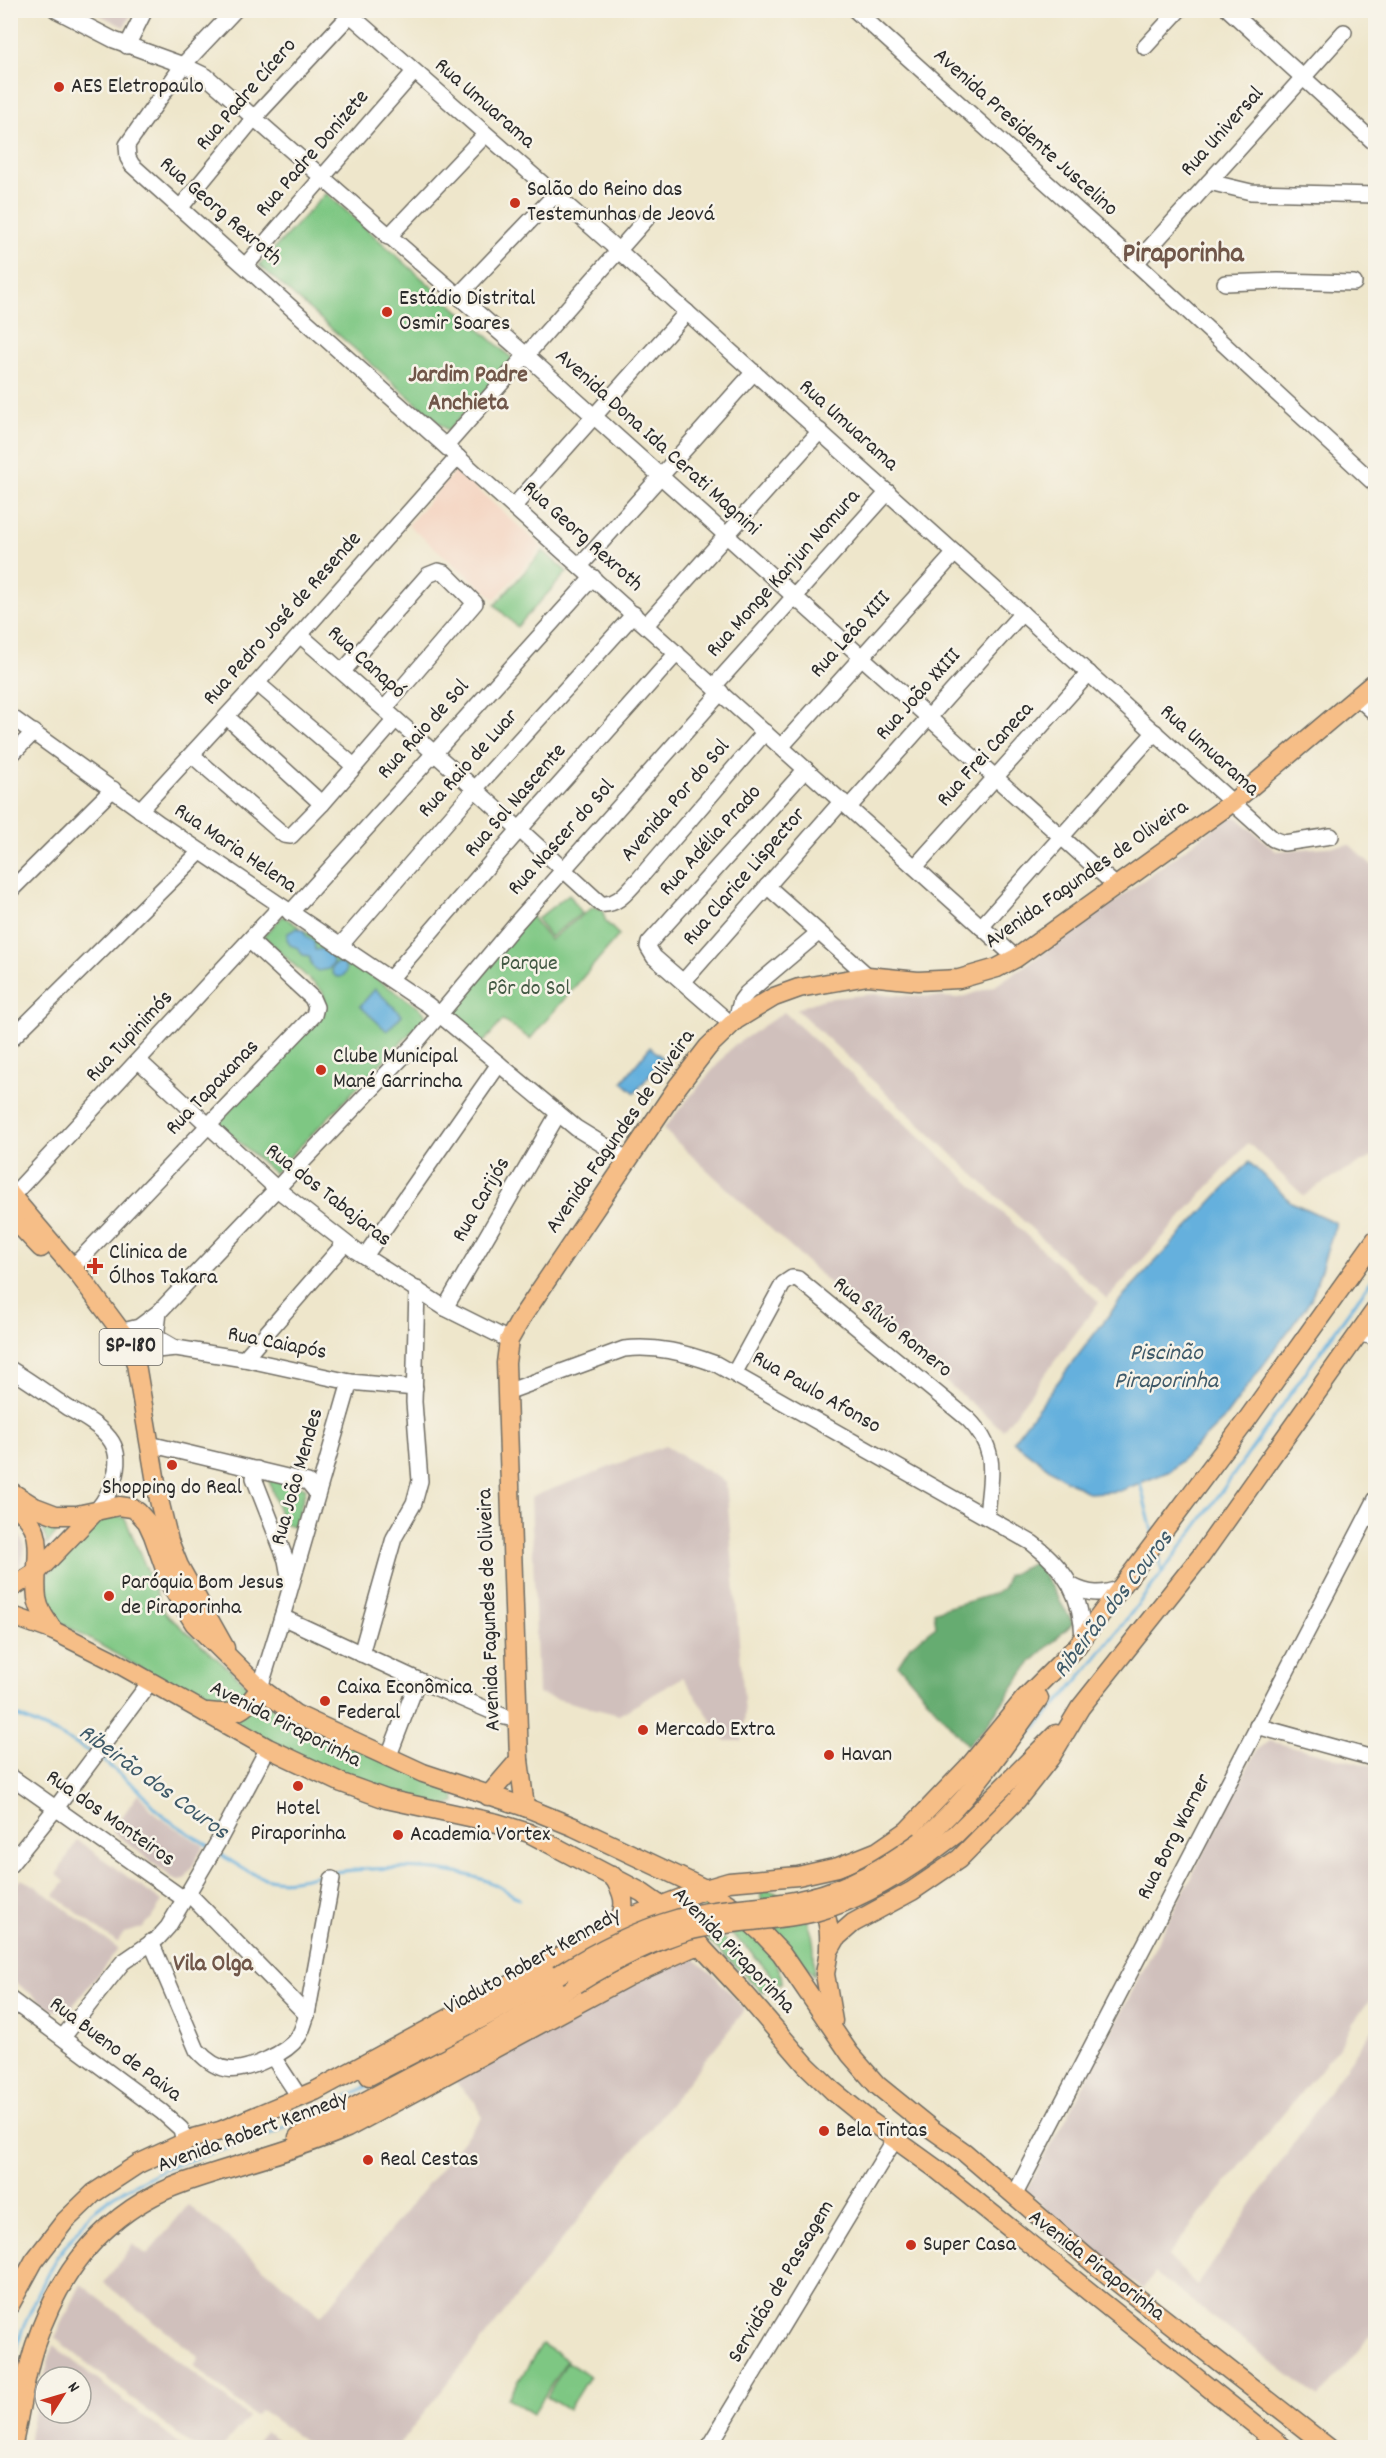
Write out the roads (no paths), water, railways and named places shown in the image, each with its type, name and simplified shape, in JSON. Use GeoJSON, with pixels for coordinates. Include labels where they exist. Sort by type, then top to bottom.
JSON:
{"type":"FeatureCollection","features":[{"type":"Feature","properties":{"kind":"main road","name":"Avenida Fagundes de Oliveira"},"geometry":{"type":"LineString","coordinates":[[525,1807],[519,1760],[506,1353],[509,1340],[522,1317],[692,1067],[734,1022],[774,997],[798,988],[868,976],[892,980],[959,980],[979,975],[1016,958],[1233,802],[1376,681]]}},
{"type":"Feature","properties":{"kind":"main road","name":"Avenida Piraporinha"},"geometry":{"type":"LineString","coordinates":[[11,1195],[73,1267],[123,1331],[136,1364],[163,1521],[174,1554],[231,1660]]}},
{"type":"Feature","properties":{"kind":"main road"},"geometry":{"type":"LineString","coordinates":[[10,1221],[22,1228],[49,1255],[73,1267]]}},
{"type":"Feature","properties":{"kind":"main road"},"geometry":{"type":"LineString","coordinates":[[1070,1655],[1246,1421],[1376,1239]]}},
{"type":"Feature","properties":{"kind":"main road"},"geometry":{"type":"LineString","coordinates":[[829,1951],[843,1931],[931,1879],[978,1842],[1042,1770],[1080,1708],[1201,1556],[1367,1335],[1374,1314]]}},
{"type":"Feature","properties":{"kind":"main road","name":"Avenida Piraporinha"},"geometry":{"type":"LineString","coordinates":[[10,1491],[35,1507],[56,1515],[77,1515],[126,1507],[142,1515],[153,1535],[163,1569],[181,1605],[194,1623],[260,1688],[305,1719],[388,1758],[488,1796],[525,1807],[705,1888],[733,1906],[769,1940],[797,1975],[860,2067],[877,2085],[964,2152],[1098,2267],[1329,2448]]}},
{"type":"Feature","properties":{"kind":"main road"},"geometry":{"type":"LineString","coordinates":[[10,1502],[27,1516],[36,1531],[39,1604],[54,1631]]}},
{"type":"Feature","properties":{"kind":"main road"},"geometry":{"type":"LineString","coordinates":[[10,1589],[38,1571],[97,1510]]}},
{"type":"Feature","properties":{"kind":"main road","name":"Avenida Piraporinha"},"geometry":{"type":"LineString","coordinates":[[10,1615],[54,1631],[110,1659],[268,1748],[342,1783],[386,1799],[497,1823],[529,1833],[612,1875],[661,1906],[746,1995],[807,2066],[842,2099],[935,2168],[1284,2448]]}},
{"type":"Feature","properties":{"kind":"main road","name":"Viaduto Robert Kennedy"},"geometry":{"type":"LineString","coordinates":[[220,2131],[275,2121],[351,2085],[492,2013],[605,1947],[630,1935],[693,1915],[808,1898],[865,1877],[896,1859],[936,1829],[980,1778],[1070,1655]]}},
{"type":"Feature","properties":{"kind":"main road","name":"Avenida Robert Kennedy"},"geometry":{"type":"LineString","coordinates":[[10,2305],[34,2261],[65,2221],[110,2181],[138,2164],[184,2142],[220,2131],[300,2098],[525,1976],[610,1926],[705,1888],[745,1880],[798,1876],[838,1867],[878,1851],[914,1825],[971,1764],[1025,1698],[1070,1655]]}},
{"type":"Feature","properties":{"kind":"main road"},"geometry":{"type":"LineString","coordinates":[[204,1712],[231,1714],[239,1712],[260,1688]]}},
{"type":"Feature","properties":{"kind":"main road","name":"Viaduto Robert Kennedy"},"geometry":{"type":"LineString","coordinates":[[251,2161],[488,2036],[620,1959],[669,1938],[713,1926],[814,1912],[872,1891],[902,1873],[956,1834],[1080,1708]]}},
{"type":"Feature","properties":{"kind":"main road","name":"Avenida Fagundes de Oliveira"},"geometry":{"type":"LineString","coordinates":[[488,1796],[519,1760]]}},
{"type":"Feature","properties":{"kind":"main road"},"geometry":{"type":"LineString","coordinates":[[838,1867],[831,1881],[835,1896],[849,1912],[865,1916]]}},
{"type":"Feature","properties":{"kind":"main road"},"geometry":{"type":"LineString","coordinates":[[612,1875],[621,1890],[625,1903],[610,1926],[624,1947],[629,1962],[627,1977]]}},
{"type":"Feature","properties":{"kind":"main road"},"geometry":{"type":"LineString","coordinates":[[782,1877],[801,1886],[820,1902],[828,1922],[829,1951],[825,1982],[828,2004],[838,2037]]}},
{"type":"Feature","properties":{"kind":"main road","name":"Avenida Robert Kennedy"},"geometry":{"type":"LineString","coordinates":[[12,2448],[34,2347],[48,2310],[81,2254],[114,2220],[174,2186],[321,2139],[347,2128],[627,1977],[682,1952],[701,1946]]}},
{"type":"Feature","properties":{"kind":"street","name":"Avenida Dona Ida Cerati Magnini"},"geometry":{"type":"LineString","coordinates":[[56,10],[127,46],[183,65],[206,76],[527,356],[1116,886]]}},
{"type":"Feature","properties":{"kind":"street"},"geometry":{"type":"LineString","coordinates":[[127,46],[145,10]]}},
{"type":"Feature","properties":{"kind":"street"},"geometry":{"type":"LineString","coordinates":[[183,65],[235,10]]}},
{"type":"Feature","properties":{"kind":"street"},"geometry":{"type":"LineString","coordinates":[[1145,46],[1179,10]]}},
{"type":"Feature","properties":{"kind":"street"},"geometry":{"type":"LineString","coordinates":[[1229,10],[1376,144]]}},
{"type":"Feature","properties":{"kind":"street","name":"Avenida Presidente Juscelino"},"geometry":{"type":"LineString","coordinates":[[858,11],[1376,485]]}},
{"type":"Feature","properties":{"kind":"street","name":"Rua Umuarama"},"geometry":{"type":"LineString","coordinates":[[348,13],[620,252],[1278,842],[1331,837]]}},
{"type":"Feature","properties":{"kind":"street","name":"Rua Padre Cícero"},"geometry":{"type":"LineString","coordinates":[[180,208],[254,118],[348,13]]}},
{"type":"Feature","properties":{"kind":"street","name":"Rua Universal"},"geometry":{"type":"LineString","coordinates":[[1136,263],[1344,32]]}},
{"type":"Feature","properties":{"kind":"street","name":"Rua Georg Rexroth"},"geometry":{"type":"LineString","coordinates":[[183,65],[127,145],[128,158],[132,165],[1016,958]]}},
{"type":"Feature","properties":{"kind":"street","name":"Rua Padre Donizete"},"geometry":{"type":"LineString","coordinates":[[246,265],[414,72]]}},
{"type":"Feature","properties":{"kind":"street"},"geometry":{"type":"LineString","coordinates":[[388,237],[485,135]]}},
{"type":"Feature","properties":{"kind":"street"},"geometry":{"type":"LineString","coordinates":[[1209,182],[1251,192],[1376,195]]}},
{"type":"Feature","properties":{"kind":"street"},"geometry":{"type":"LineString","coordinates":[[458,296],[555,195]]}},
{"type":"Feature","properties":{"kind":"street"},"geometry":{"type":"LineString","coordinates":[[446,446],[648,218]]}},
{"type":"Feature","properties":{"kind":"street"},"geometry":{"type":"LineString","coordinates":[[1226,283],[1302,281],[1354,283]]}},
{"type":"Feature","properties":{"kind":"street"},"geometry":{"type":"LineString","coordinates":[[514,506],[687,312]]}},
{"type":"Feature","properties":{"kind":"street"},"geometry":{"type":"LineString","coordinates":[[580,566],[754,372]]}},
{"type":"Feature","properties":{"kind":"street"},"geometry":{"type":"LineString","coordinates":[[646,626],[820,431]]}},
{"type":"Feature","properties":{"kind":"street","name":"Rua Pedro José de Resende"},"geometry":{"type":"LineString","coordinates":[[140,810],[257,683],[458,457]]}},
{"type":"Feature","properties":{"kind":"street","name":"Rua Monge Kanjun Nomura"},"geometry":{"type":"LineString","coordinates":[[718,690],[794,597],[888,492]]}},
{"type":"Feature","properties":{"kind":"street","name":"Rua Leão XIII"},"geometry":{"type":"LineString","coordinates":[[781,747],[955,553]]}},
{"type":"Feature","properties":{"kind":"street"},"geometry":{"type":"LineString","coordinates":[[192,755],[284,835],[294,834],[354,766],[390,714],[475,603],[445,573],[438,571],[429,575],[343,670]]}},
{"type":"Feature","properties":{"kind":"street","name":"Rua Raio de Sol"},"geometry":{"type":"LineString","coordinates":[[285,910],[593,578]]}},
{"type":"Feature","properties":{"kind":"street","name":"Rua João XXIII"},"geometry":{"type":"LineString","coordinates":[[845,804],[929,718],[1023,613]]}},
{"type":"Feature","properties":{"kind":"street","name":"Rua Raio de Luar"},"geometry":{"type":"LineString","coordinates":[[340,946],[476,789],[634,614]]}},
{"type":"Feature","properties":{"kind":"street","name":"Rua Canapó"},"geometry":{"type":"LineString","coordinates":[[300,635],[343,670],[601,904],[613,903],[620,899]]}},
{"type":"Feature","properties":{"kind":"street","name":"Rua Sol Nascente"},"geometry":{"type":"LineString","coordinates":[[390,979],[677,653]]}},
{"type":"Feature","properties":{"kind":"street","name":"Rua Frei Caneca"},"geometry":{"type":"LineString","coordinates":[[915,867],[1089,673]]}},
{"type":"Feature","properties":{"kind":"street"},"geometry":{"type":"LineString","coordinates":[[257,683],[354,766]]}},
{"type":"Feature","properties":{"kind":"street","name":"Rua Nascer do Sol"},"geometry":{"type":"LineString","coordinates":[[123,1331],[139,1328],[159,1312],[414,1045],[438,1014],[718,690]]}},
{"type":"Feature","properties":{"kind":"street"},"geometry":{"type":"LineString","coordinates":[[1357,697],[1376,714]]}},
{"type":"Feature","properties":{"kind":"street","name":"Rua Maria Helena"},"geometry":{"type":"LineString","coordinates":[[10,716],[200,852],[390,979],[438,1014],[576,1128],[628,1160]]}},
{"type":"Feature","properties":{"kind":"street"},"geometry":{"type":"LineString","coordinates":[[226,717],[321,804]]}},
{"type":"Feature","properties":{"kind":"street"},"geometry":{"type":"LineString","coordinates":[[10,756],[34,732]]}},
{"type":"Feature","properties":{"kind":"street","name":"Avenida Por do Sol"},"geometry":{"type":"LineString","coordinates":[[620,899],[765,732]]}},
{"type":"Feature","properties":{"kind":"street"},"geometry":{"type":"LineString","coordinates":[[981,927],[1155,732]]}},
{"type":"Feature","properties":{"kind":"street","name":"Rua Adélia Prado"},"geometry":{"type":"LineString","coordinates":[[683,982],[654,957],[648,947],[649,943],[806,769]]}},
{"type":"Feature","properties":{"kind":"street"},"geometry":{"type":"LineString","coordinates":[[10,891],[113,789]]}},
{"type":"Feature","properties":{"kind":"street","name":"Rua Clarice Lispector"},"geometry":{"type":"LineString","coordinates":[[683,982],[767,886],[845,804]]}},
{"type":"Feature","properties":{"kind":"street"},"geometry":{"type":"LineString","coordinates":[[10,1040],[200,852]]}},
{"type":"Feature","properties":{"kind":"street"},"geometry":{"type":"LineString","coordinates":[[767,886],[868,976]]}},
{"type":"Feature","properties":{"kind":"street","name":"Rua Tupinimós"},"geometry":{"type":"LineString","coordinates":[[11,1195],[250,941],[285,910]]}},
{"type":"Feature","properties":{"kind":"street"},"geometry":{"type":"LineString","coordinates":[[683,982],[734,1022],[741,1001],[747,993],[818,933]]}},
{"type":"Feature","properties":{"kind":"street","name":"Rua Tapaxanas"},"geometry":{"type":"LineString","coordinates":[[73,1267],[316,1010],[316,1003],[312,998],[250,941]]}},
{"type":"Feature","properties":{"kind":"street","name":"Rua dos Tabajaras"},"geometry":{"type":"LineString","coordinates":[[139,1061],[277,1189],[345,1243],[445,1308],[509,1340]]}},
{"type":"Feature","properties":{"kind":"street"},"geometry":{"type":"LineString","coordinates":[[365,1256],[499,1064]]}},
{"type":"Feature","properties":{"kind":"street","name":"Rua Carijós"},"geometry":{"type":"LineString","coordinates":[[445,1308],[558,1114]]}},
{"type":"Feature","properties":{"kind":"street"},"geometry":{"type":"LineString","coordinates":[[244,1359],[345,1243]]}},
{"type":"Feature","properties":{"kind":"street","name":"Rua Sílvio Romero"},"geometry":{"type":"LineString","coordinates":[[735,1372],[783,1284],[792,1278],[798,1280],[980,1430],[990,1451],[987,1516]]}},
{"type":"Feature","properties":{"kind":"street"},"geometry":{"type":"LineString","coordinates":[[361,1654],[394,1538],[419,1492],[415,1388],[417,1290]]}},
{"type":"Feature","properties":{"kind":"street"},"geometry":{"type":"LineString","coordinates":[[159,1312],[156,1337],[176,1348]]}},
{"type":"Feature","properties":{"kind":"street","name":"Rua Paulo Afonso"},"geometry":{"type":"LineString","coordinates":[[507,1392],[606,1354],[642,1347],[692,1356],[735,1372],[987,1516],[1040,1549],[1052,1560],[1072,1586],[1079,1607],[1083,1639]]}},
{"type":"Feature","properties":{"kind":"street","name":"Rua Caiapós"},"geometry":{"type":"LineString","coordinates":[[136,1364],[142,1354],[147,1351],[176,1348],[244,1359],[350,1382],[415,1388]]}},
{"type":"Feature","properties":{"kind":"street"},"geometry":{"type":"LineString","coordinates":[[10,1369],[98,1427],[112,1441],[115,1453],[115,1477],[110,1493],[97,1510]]}},
{"type":"Feature","properties":{"kind":"street","name":"Rua João Mendes"},"geometry":{"type":"LineString","coordinates":[[260,1688],[304,1540],[316,1483],[350,1382]]}},
{"type":"Feature","properties":{"kind":"street"},"geometry":{"type":"LineString","coordinates":[[149,1444],[316,1483]]}},
{"type":"Feature","properties":{"kind":"street"},"geometry":{"type":"LineString","coordinates":[[257,1468],[255,1478],[280,1543],[289,1572],[290,1586]]}},
{"type":"Feature","properties":{"kind":"street","name":"Rua Borg Warner"},"geometry":{"type":"LineString","coordinates":[[1014,2196],[1376,1499]]}},
{"type":"Feature","properties":{"kind":"street"},"geometry":{"type":"LineString","coordinates":[[280,1543],[304,1540]]}},
{"type":"Feature","properties":{"kind":"street"},"geometry":{"type":"LineString","coordinates":[[1072,1586],[1082,1591],[1101,1594],[1120,1588]]}},
{"type":"Feature","properties":{"kind":"street"},"geometry":{"type":"LineString","coordinates":[[282,1617],[418,1680],[505,1717],[518,1720]]}},
{"type":"Feature","properties":{"kind":"street"},"geometry":{"type":"LineString","coordinates":[[388,1758],[418,1680]]}},
{"type":"Feature","properties":{"kind":"street"},"geometry":{"type":"LineString","coordinates":[[10,1865],[56,1809],[150,1682]]}},
{"type":"Feature","properties":{"kind":"street"},"geometry":{"type":"LineString","coordinates":[[1257,1726],[1376,1760]]}},
{"type":"Feature","properties":{"kind":"street"},"geometry":{"type":"LineString","coordinates":[[63,2037],[123,1962],[168,1927],[214,1849],[268,1748]]}},
{"type":"Feature","properties":{"kind":"street","name":"Rua dos Monteiros"},"geometry":{"type":"LineString","coordinates":[[10,1776],[186,1896],[307,2014]]}},
{"type":"Feature","properties":{"kind":"street"},"geometry":{"type":"LineString","coordinates":[[151,1942],[192,2042],[201,2054],[221,2068],[237,2070],[249,2068],[273,2057],[297,2038],[307,2014],[332,1879]]}},
{"type":"Feature","properties":{"kind":"street","name":"Rua Bueno de Paiva"},"geometry":{"type":"LineString","coordinates":[[10,1999],[169,2118],[180,2129],[184,2142]]}},
{"type":"Feature","properties":{"kind":"street"},"geometry":{"type":"LineString","coordinates":[[273,2057],[300,2098]]}},
{"type":"Feature","properties":{"kind":"street","name":"Servidão de Passagem"},"geometry":{"type":"LineString","coordinates":[[708,2448],[895,2139]]}},
{"type":"Feature","properties":{"kind":"water"},"geometry":{"type":"Polygon","coordinates":[[[297,928],[303,930],[307,938],[314,941],[315,950],[324,949],[331,952],[333,963],[329,969],[318,971],[312,966],[309,956],[303,955],[298,948],[290,945],[287,939],[288,933],[297,928]]]}},
{"type":"Feature","properties":{"kind":"water"},"geometry":{"type":"Polygon","coordinates":[[[336,963],[342,963],[346,970],[342,977],[336,977],[332,973],[332,967],[336,963]]]}},
{"type":"Feature","properties":{"kind":"water"},"geometry":{"type":"Polygon","coordinates":[[[375,989],[402,1015],[387,1031],[360,1006],[375,989]]]}},
{"type":"Feature","properties":{"kind":"water"},"geometry":{"type":"Polygon","coordinates":[[[650,1047],[663,1058],[635,1093],[622,1082],[650,1047]]]}},
{"type":"Feature","properties":{"kind":"water","name":"Piscinão Piraporinha"},"geometry":{"type":"Polygon","coordinates":[[[1249,1162],[1291,1202],[1336,1223],[1311,1300],[1223,1420],[1170,1471],[1120,1491],[1089,1493],[1059,1476],[1013,1441],[1124,1295],[1249,1162]]]}},
{"type":"Feature","properties":{"kind":"waterway","name":"Ribeirão dos Couros"},"geometry":{"type":"LineString","coordinates":[[1006,1759],[1071,1688],[1129,1617],[1376,1274]]}},
{"type":"Feature","properties":{"kind":"waterway"},"geometry":{"type":"LineString","coordinates":[[1140,1483],[1153,1535]]}},
{"type":"Feature","properties":{"kind":"waterway"},"geometry":{"type":"LineString","coordinates":[[1157,1550],[1162,1572]]}},
{"type":"Feature","properties":{"kind":"waterway","name":"Ribeirão dos Couros"},"geometry":{"type":"LineString","coordinates":[[10,1713],[56,1733],[92,1753]]}},
{"type":"Feature","properties":{"kind":"waterway","name":"Ribeirão dos Couros"},"geometry":{"type":"LineString","coordinates":[[100,1758],[138,1789],[164,1817],[209,1846]]}},
{"type":"Feature","properties":{"kind":"waterway","name":"Ribeirão dos Couros"},"geometry":{"type":"LineString","coordinates":[[217,1852],[251,1873],[274,1880],[304,1878],[333,1872],[413,1868],[474,1877],[492,1883],[519,1899]]}},
{"type":"Feature","properties":{"kind":"waterway"},"geometry":{"type":"LineString","coordinates":[[10,2380],[22,2330],[56,2258],[92,2212],[114,2195],[168,2167],[271,2134],[472,2035]]}},
{"type":"Feature","properties":{"kind":"place","name":"AES Eletropaulo"},"geometry":{"type":"Point","coordinates":[59,87]}},
{"type":"Feature","properties":{"kind":"place","name":"Salão do Reino das Testemunhas de Jeová"},"geometry":{"type":"Point","coordinates":[515,203]}},
{"type":"Feature","properties":{"kind":"place","name":"Estádio Distrital Osmir Soares"},"geometry":{"type":"Point","coordinates":[387,312]}},
{"type":"Feature","properties":{"kind":"place","name":"Clube Municipal Mané Garrincha"},"geometry":{"type":"Point","coordinates":[321,1070]}},
{"type":"Feature","properties":{"kind":"place","name":"Clinica de Ólhos Takara"},"geometry":{"type":"Point","coordinates":[95,1266]}},
{"type":"Feature","properties":{"kind":"place","name":"Shopping do Real"},"geometry":{"type":"Point","coordinates":[172,1465]}},
{"type":"Feature","properties":{"kind":"place","name":"Paróquia Bom Jesus de Piraporinha"},"geometry":{"type":"Point","coordinates":[109,1596]}},
{"type":"Feature","properties":{"kind":"place","name":"Caixa Econômica Federal"},"geometry":{"type":"Point","coordinates":[325,1701]}},
{"type":"Feature","properties":{"kind":"place","name":"Mercado Extra"},"geometry":{"type":"Point","coordinates":[643,1730]}},
{"type":"Feature","properties":{"kind":"place","name":"Havan"},"geometry":{"type":"Point","coordinates":[829,1755]}},
{"type":"Feature","properties":{"kind":"place","name":"Hotel Piraporinha"},"geometry":{"type":"Point","coordinates":[298,1786]}},
{"type":"Feature","properties":{"kind":"place","name":"Academia Vortex"},"geometry":{"type":"Point","coordinates":[398,1835]}},
{"type":"Feature","properties":{"kind":"place","name":"Bela Tintas"},"geometry":{"type":"Point","coordinates":[824,2131]}},
{"type":"Feature","properties":{"kind":"place","name":"Real Cestas"},"geometry":{"type":"Point","coordinates":[368,2160]}},
{"type":"Feature","properties":{"kind":"place","name":"Super Casa"},"geometry":{"type":"Point","coordinates":[911,2245]}},
{"type":"Feature","properties":{"kind":"district","name":"Piraporinha"},"geometry":{"type":"Point","coordinates":[1183,256]}},
{"type":"Feature","properties":{"kind":"district","name":"Jardim Padre Anchieta"},"geometry":{"type":"Point","coordinates":[468,390]}},
{"type":"Feature","properties":{"kind":"district","name":"Vila Olga"},"geometry":{"type":"Point","coordinates":[213,1965]}},
{"type":"Feature","properties":{"kind":"park label","name":"Parque Pôr do Sol"},"geometry":{"type":"Point","coordinates":[529,976]}}]}
